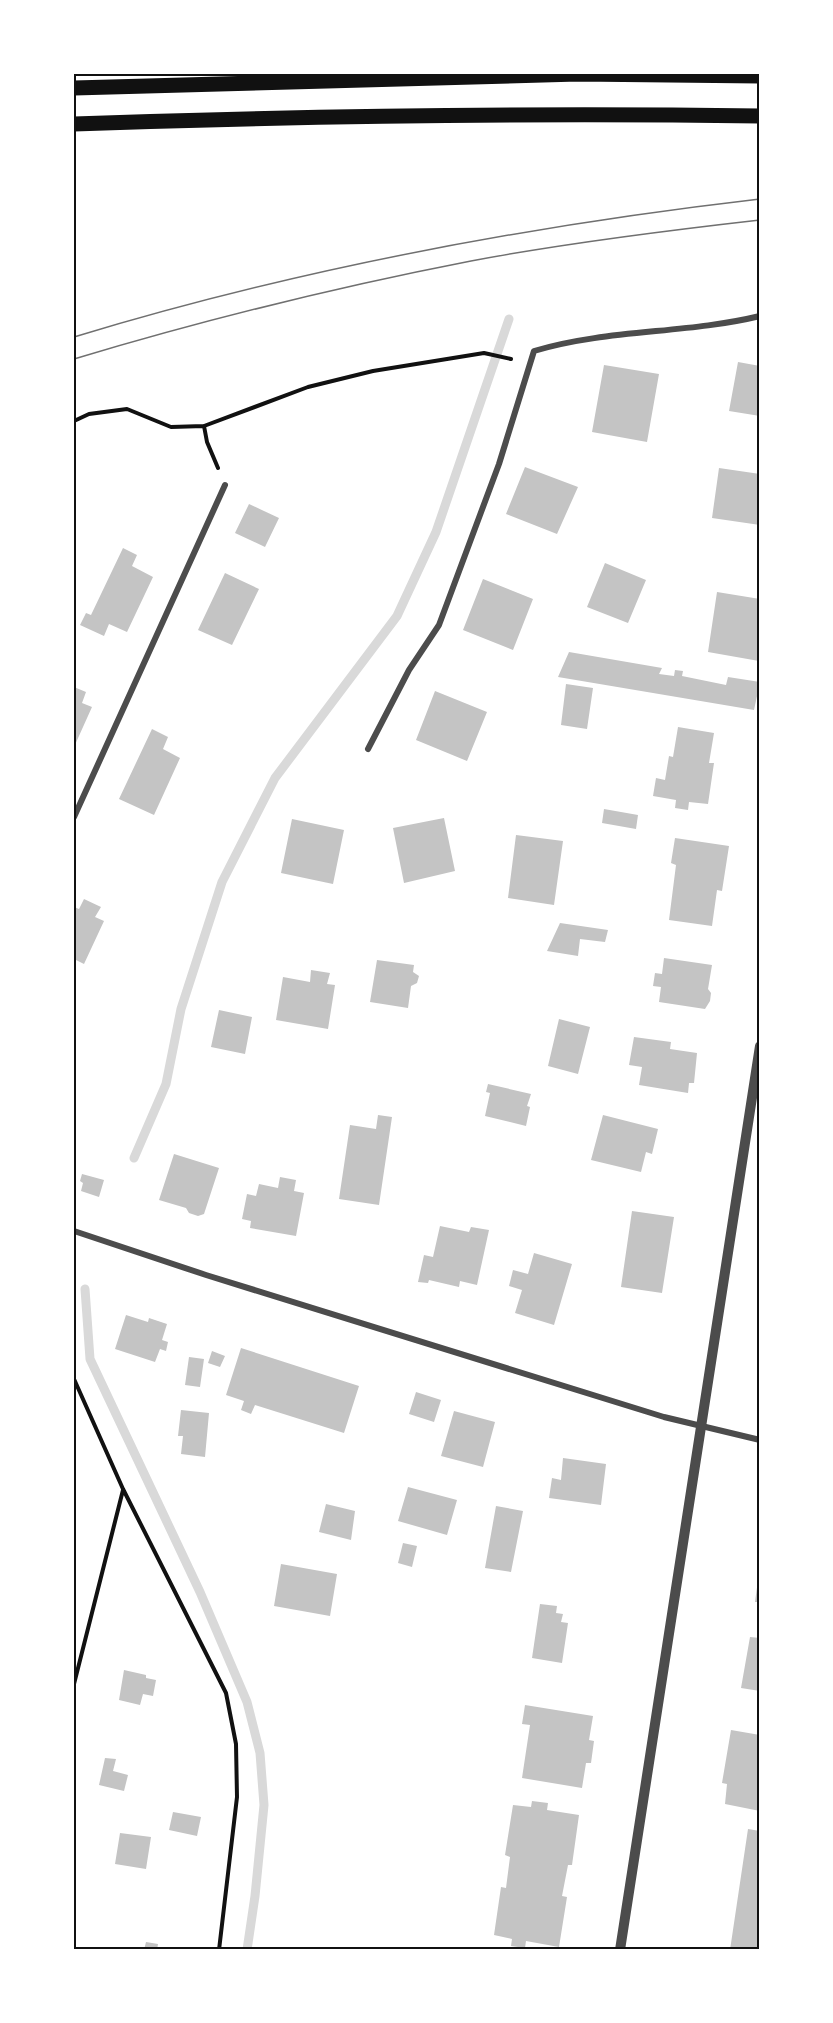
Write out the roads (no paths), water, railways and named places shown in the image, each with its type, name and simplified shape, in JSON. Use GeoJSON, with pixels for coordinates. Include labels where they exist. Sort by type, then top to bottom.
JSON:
{"type":"FeatureCollection","features":[{"type":"Feature","properties":{"kind":"main road"},"geometry":{"type":"LineString","coordinates":[[74,88],[578,74],[759,76]]}},
{"type":"Feature","properties":{"kind":"main road"},"geometry":{"type":"LineString","coordinates":[[74,124],[594,113],[759,116]]}},
{"type":"Feature","properties":{"kind":"street"},"geometry":{"type":"LineString","coordinates":[[368,749],[409,670],[439,625],[499,464],[534,351],[564,342],[725,324],[759,316]]}},
{"type":"Feature","properties":{"kind":"street"},"geometry":{"type":"LineString","coordinates":[[74,817],[225,485]]}},
{"type":"Feature","properties":{"kind":"street"},"geometry":{"type":"LineString","coordinates":[[620,1950],[759,1046]]}},
{"type":"Feature","properties":{"kind":"street"},"geometry":{"type":"LineString","coordinates":[[74,1231],[206,1275],[700,1426],[759,1440]]}},
{"type":"Feature","properties":{"kind":"waterway"},"geometry":{"type":"LineString","coordinates":[[134,1158],[166,1084],[181,1009],[222,882],[275,778],[397,616],[436,532],[509,319]]}},
{"type":"Feature","properties":{"kind":"waterway"},"geometry":{"type":"LineString","coordinates":[[85,1289],[90,1359],[200,1592],[247,1702],[260,1753],[264,1805],[247,1950]]}},
{"type":"Feature","properties":{"kind":"tram line"},"geometry":{"type":"LineString","coordinates":[[74,337],[242,291],[413,253],[586,222],[760,199]]}},
{"type":"Feature","properties":{"kind":"tram line"},"geometry":{"type":"LineString","coordinates":[[74,359],[271,305],[421,271],[579,243],[760,220]]}}]}
